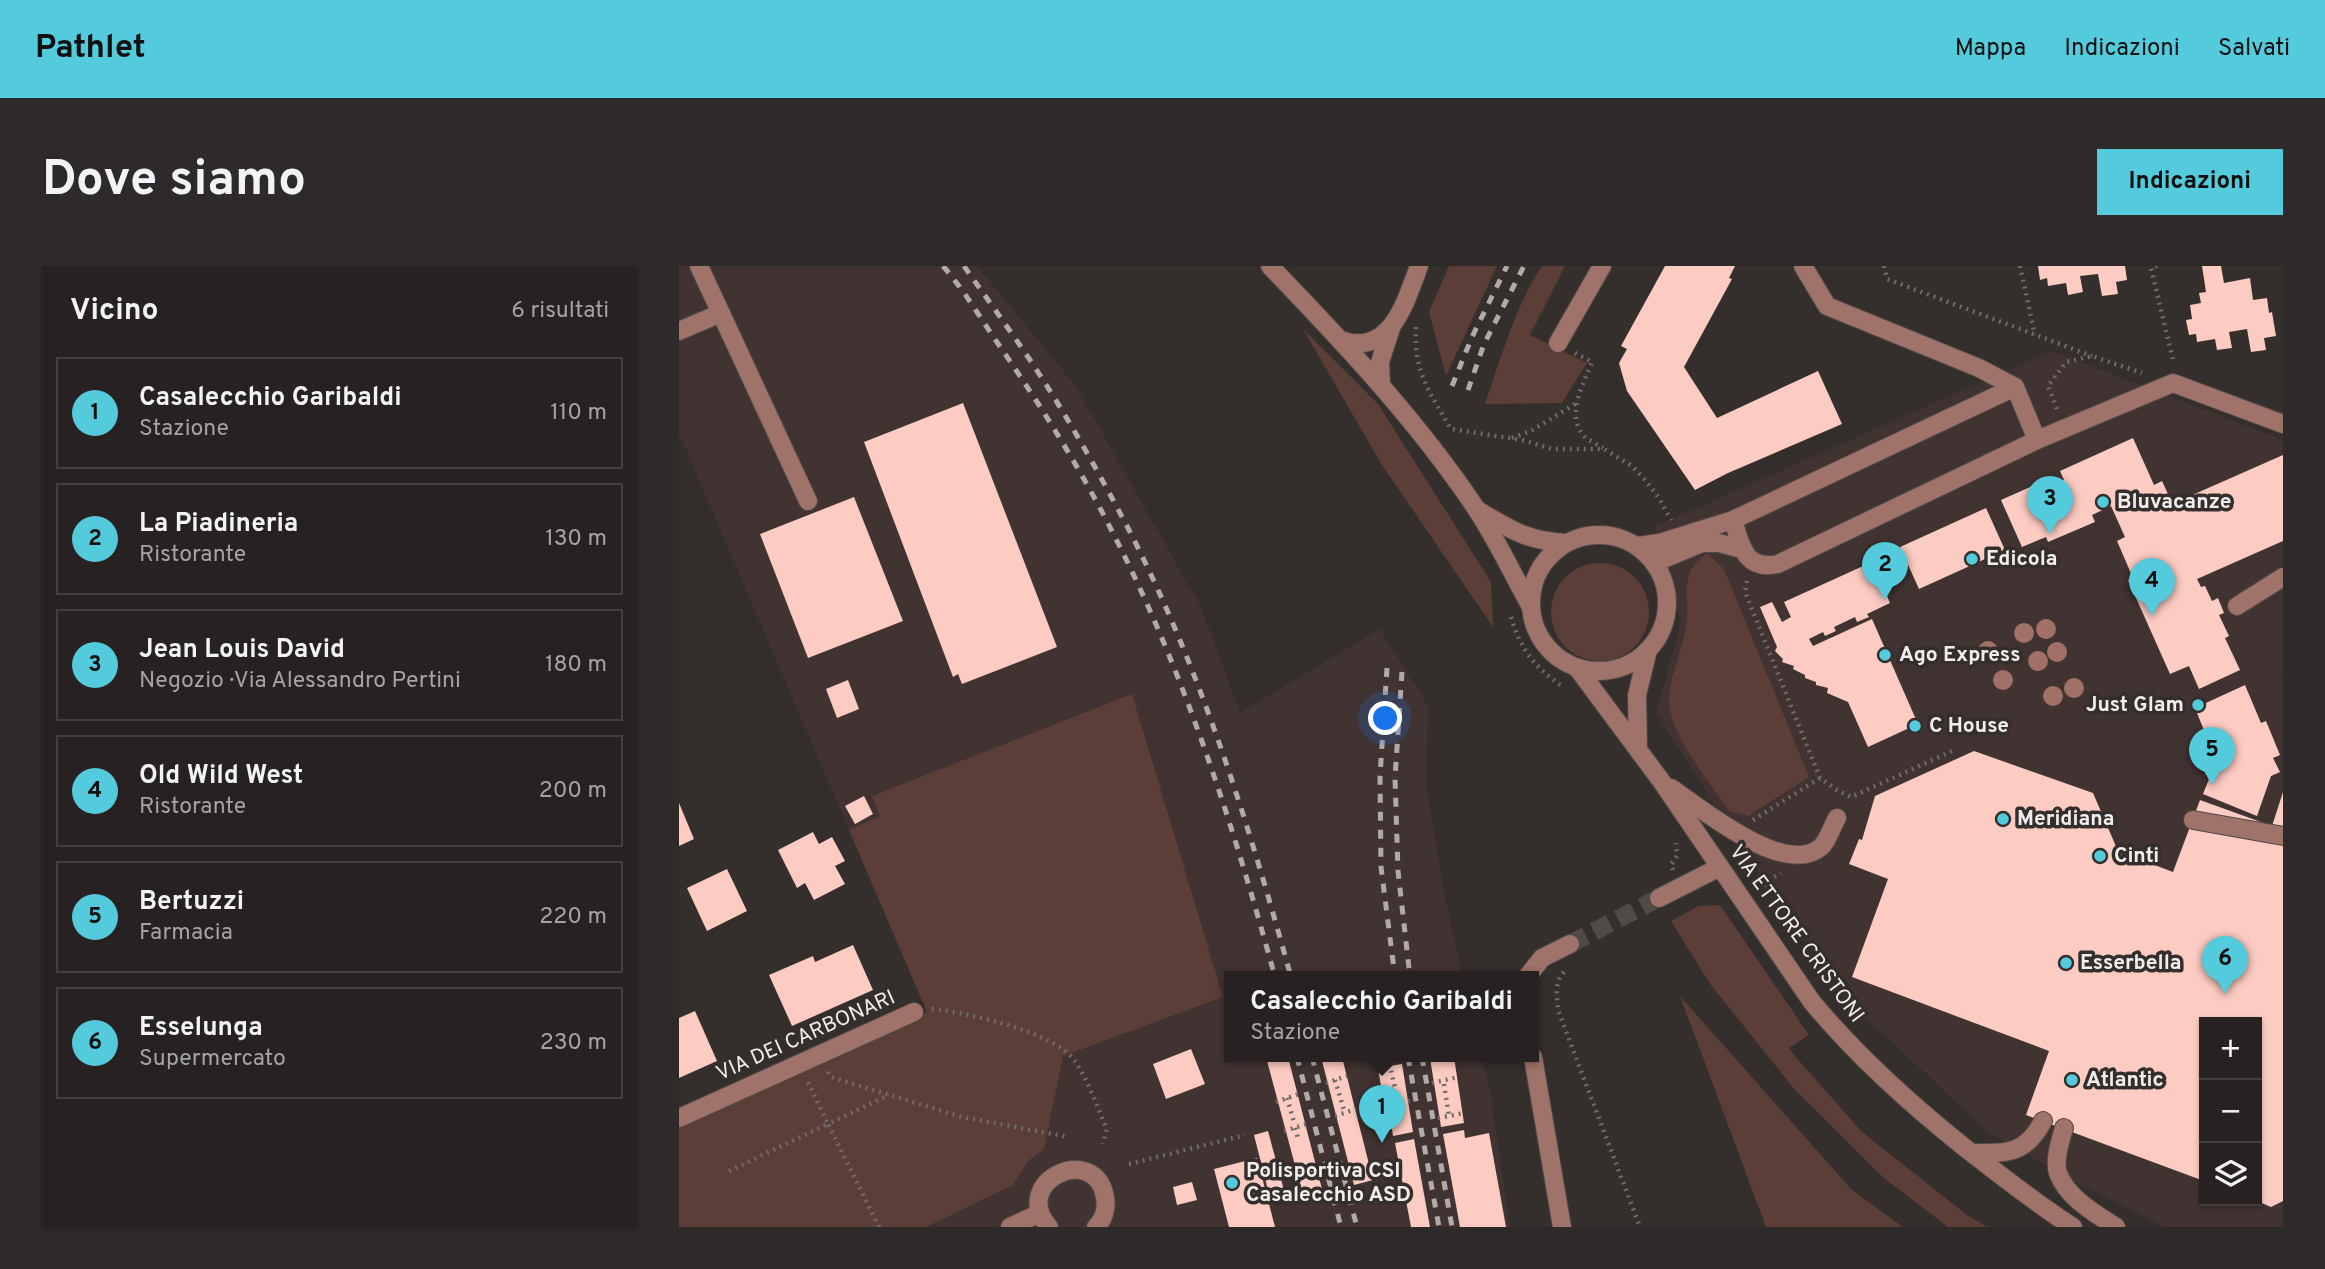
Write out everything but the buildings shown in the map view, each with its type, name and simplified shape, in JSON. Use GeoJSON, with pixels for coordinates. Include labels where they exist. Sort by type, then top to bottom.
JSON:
{"type":"FeatureCollection","features":[{"type":"Feature","properties":{"kind":"street"},"geometry":{"type":"LineString","coordinates":[[699,266],[808,501]]}},
{"type":"Feature","properties":{"kind":"street"},"geometry":{"type":"LineString","coordinates":[[1270,266],[1381,384],[1476,509],[1530,605]]}},
{"type":"Feature","properties":{"kind":"street"},"geometry":{"type":"LineString","coordinates":[[1381,384],[1380,362],[1391,328],[1401,311],[1419,266]]}},
{"type":"Feature","properties":{"kind":"street"},"geometry":{"type":"LineString","coordinates":[[1558,343],[1602,266]]}},
{"type":"Feature","properties":{"kind":"street"},"geometry":{"type":"LineString","coordinates":[[1803,266],[1827,306],[1979,368],[2015,387],[2037,440]]}},
{"type":"Feature","properties":{"kind":"street"},"geometry":{"type":"LineString","coordinates":[[679,331],[720,313]]}},
{"type":"Feature","properties":{"kind":"street"},"geometry":{"type":"LineString","coordinates":[[1340,340],[1374,342],[1391,328]]}},
{"type":"Feature","properties":{"kind":"street"},"geometry":{"type":"LineString","coordinates":[[1654,563],[1702,543],[1719,543],[1767,566],[1778,564],[2037,440],[2176,384],[2283,424]]}},
{"type":"Feature","properties":{"kind":"street"},"geometry":{"type":"LineString","coordinates":[[1638,546],[1659,543],[1733,520],[2015,387]]}},
{"type":"Feature","properties":{"kind":"street"},"geometry":{"type":"LineString","coordinates":[[1476,509],[1518,534],[1542,542],[1566,543]]}},
{"type":"Feature","properties":{"kind":"street"},"geometry":{"type":"LineString","coordinates":[[1733,520],[1747,555]]}},
{"type":"Feature","properties":{"kind":"street"},"geometry":{"type":"LineString","coordinates":[[1587,535],[1618,537],[1638,546],[1654,563],[1662,576],[1667,593],[1667,615],[1661,632],[1648,650],[1633,663],[1617,669],[1597,672],[1578,668],[1558,659],[1541,641],[1532,619],[1530,605],[1536,576],[1544,561],[1566,543],[1587,535]]}},
{"type":"Feature","properties":{"kind":"street"},"geometry":{"type":"LineString","coordinates":[[2237,606],[2283,577]]}},
{"type":"Feature","properties":{"kind":"street"},"geometry":{"type":"LineString","coordinates":[[1638,748],[1637,695],[1648,650]]}},
{"type":"Feature","properties":{"kind":"street","name":"VIA ETTORE CRISTONI"},"geometry":{"type":"LineString","coordinates":[[1578,668],[1662,782],[1812,1002],[1839,1035],[1929,1118],[2033,1202],[2073,1227]]}},
{"type":"Feature","properties":{"kind":"street"},"geometry":{"type":"LineString","coordinates":[[1662,782],[1738,833],[1767,848],[1782,852],[1804,856],[1822,846],[1837,818]]}},
{"type":"Feature","properties":{"kind":"street"},"geometry":{"type":"LineString","coordinates":[[2193,820],[2283,836]]}},
{"type":"Feature","properties":{"kind":"street"},"geometry":{"type":"LineString","coordinates":[[1659,898],[1720,867]]}},
{"type":"Feature","properties":{"kind":"street"},"geometry":{"type":"LineString","coordinates":[[1532,971],[1542,958],[1570,944]]}},
{"type":"Feature","properties":{"kind":"street","name":"VIA DEI CARBONARI"},"geometry":{"type":"LineString","coordinates":[[679,1118],[914,1012]]}},
{"type":"Feature","properties":{"kind":"street"},"geometry":{"type":"LineString","coordinates":[[1534,1062],[1562,1227]]}},
{"type":"Feature","properties":{"kind":"street"},"geometry":{"type":"LineString","coordinates":[[1972,1153],[2006,1153],[2021,1148],[2036,1134],[2043,1121]]}},
{"type":"Feature","properties":{"kind":"street"},"geometry":{"type":"LineString","coordinates":[[2064,1128],[2058,1150],[2058,1172],[2070,1192],[2116,1227]]}},
{"type":"Feature","properties":{"kind":"street"},"geometry":{"type":"LineString","coordinates":[[1010,1227],[1045,1220],[1039,1203],[1046,1182],[1063,1171],[1079,1170],[1093,1176],[1104,1190],[1105,1213],[1095,1227]]}},
{"type":"Feature","properties":{"kind":"path"},"geometry":{"type":"LineString","coordinates":[[1884,266],[1887,279],[2092,356],[2176,384]]}},
{"type":"Feature","properties":{"kind":"path"},"geometry":{"type":"LineString","coordinates":[[2020,266],[2035,335]]}},
{"type":"Feature","properties":{"kind":"path"},"geometry":{"type":"LineString","coordinates":[[2157,266],[2151,268],[2176,384]]}},
{"type":"Feature","properties":{"kind":"path"},"geometry":{"type":"LineString","coordinates":[[1417,316],[1415,346],[1423,381],[1451,429],[1511,438],[1552,449],[1604,449]]}},
{"type":"Feature","properties":{"kind":"path"},"geometry":{"type":"LineString","coordinates":[[1558,343],[1592,362],[1576,404],[1578,426],[1585,436],[1632,466],[1659,498],[1673,524]]}},
{"type":"Feature","properties":{"kind":"path"},"geometry":{"type":"LineString","coordinates":[[2065,428],[2048,386],[2066,362],[2092,356]]}},
{"type":"Feature","properties":{"kind":"path"},"geometry":{"type":"LineString","coordinates":[[1511,438],[1539,427],[1576,404]]}},
{"type":"Feature","properties":{"kind":"path"},"geometry":{"type":"LineString","coordinates":[[1747,555],[1745,592],[1820,778],[1851,797],[1952,751]]}},
{"type":"Feature","properties":{"kind":"path"},"geometry":{"type":"LineString","coordinates":[[1744,826],[1820,778]]}},
{"type":"Feature","properties":{"kind":"path"},"geometry":{"type":"LineString","coordinates":[[1573,965],[1560,977],[1556,992],[1558,1010],[1640,1227]]}},
{"type":"Feature","properties":{"kind":"path"},"geometry":{"type":"LineString","coordinates":[[914,1012],[928,1009],[980,1017],[1021,1030],[1059,1047],[1074,1059],[1107,1129],[1103,1144]]}},
{"type":"Feature","properties":{"kind":"path"},"geometry":{"type":"LineString","coordinates":[[821,1054],[831,1077],[958,1116],[1068,1137]]}},
{"type":"Feature","properties":{"kind":"path"},"geometry":{"type":"LineString","coordinates":[[1389,1062],[1397,1097]]}},
{"type":"Feature","properties":{"kind":"path"},"geometry":{"type":"LineString","coordinates":[[799,1064],[879,1227]]}},
{"type":"Feature","properties":{"kind":"path"},"geometry":{"type":"LineString","coordinates":[[1326,1083],[1347,1076]]}},
{"type":"Feature","properties":{"kind":"path"},"geometry":{"type":"LineString","coordinates":[[1433,1083],[1458,1077]]}},
{"type":"Feature","properties":{"kind":"path"},"geometry":{"type":"LineString","coordinates":[[1335,1080],[1347,1122]]}},
{"type":"Feature","properties":{"kind":"path"},"geometry":{"type":"LineString","coordinates":[[1443,1080],[1449,1116]]}},
{"type":"Feature","properties":{"kind":"path"},"geometry":{"type":"LineString","coordinates":[[1391,1088],[1394,1104]]}},
{"type":"Feature","properties":{"kind":"path"},"geometry":{"type":"LineString","coordinates":[[729,1171],[890,1094]]}},
{"type":"Feature","properties":{"kind":"path"},"geometry":{"type":"LineString","coordinates":[[1276,1102],[1299,1094]]}},
{"type":"Feature","properties":{"kind":"path"},"geometry":{"type":"LineString","coordinates":[[1287,1098],[1298,1138]]}},
{"type":"Feature","properties":{"kind":"path"},"geometry":{"type":"LineString","coordinates":[[1388,1106],[1410,1101]]}},
{"type":"Feature","properties":{"kind":"path"},"geometry":{"type":"LineString","coordinates":[[1335,1116],[1356,1109]]}},
{"type":"Feature","properties":{"kind":"path"},"geometry":{"type":"LineString","coordinates":[[1438,1118],[1464,1113]]}},
{"type":"Feature","properties":{"kind":"path"},"geometry":{"type":"LineString","coordinates":[[1283,1131],[1295,1125],[1307,1124]]}},
{"type":"Feature","properties":{"kind":"path"},"geometry":{"type":"LineString","coordinates":[[1129,1164],[1245,1135]]}},
{"type":"Feature","properties":{"kind":"shaded area"},"geometry":{"type":"Polygon","coordinates":[[[679,266],[977,266],[1075,385],[1202,609],[1240,713],[1380,629],[1428,706],[1426,782],[1444,893],[1462,971],[1224,971],[1224,1062],[1483,1062],[1490,1089],[1510,1227],[679,1227],[679,1123],[927,1012],[679,433],[679,266]]]}},
{"type":"Feature","properties":{"kind":"shaded area"},"geometry":{"type":"Polygon","coordinates":[[[1449,266],[1497,266],[1446,376],[1429,312],[1449,266]]]}},
{"type":"Feature","properties":{"kind":"shaded area"},"geometry":{"type":"Polygon","coordinates":[[[1542,266],[1565,266],[1530,335],[1587,363],[1562,403],[1485,404],[1516,315],[1542,266]]]}},
{"type":"Feature","properties":{"kind":"shaded area"},"geometry":{"type":"Polygon","coordinates":[[[1303,329],[1378,404],[1491,582],[1493,627],[1382,465],[1303,329]]]}},
{"type":"Feature","properties":{"kind":"shaded area","name":"Meridiana"},"geometry":{"type":"Polygon","coordinates":[[[2052,351],[2283,440],[2283,670],[2280,676],[2283,678],[2283,1227],[2165,1227],[2075,1182],[1988,1132],[1847,1000],[1792,926],[1656,713],[1681,622],[1654,527],[2052,351]]]}},
{"type":"Feature","properties":{"kind":"shaded area"},"geometry":{"type":"Polygon","coordinates":[[[1707,553],[1724,569],[1809,777],[1748,816],[1729,811],[1691,757],[1675,727],[1671,712],[1670,689],[1687,620],[1687,583],[1692,568],[1707,553]]]}},
{"type":"Feature","properties":{"kind":"shaded area"},"geometry":{"type":"Polygon","coordinates":[[[1600,563],[1627,571],[1641,585],[1649,612],[1641,639],[1627,653],[1600,661],[1573,653],[1559,639],[1551,612],[1559,585],[1573,571],[1600,563]]]}},
{"type":"Feature","properties":{"kind":"shaded area"},"geometry":{"type":"Polygon","coordinates":[[[1132,694],[1223,997],[1063,1056],[1044,1149],[1029,1160],[1013,1185],[926,1227],[679,1227],[679,1123],[927,1012],[849,830],[880,816],[872,796],[1132,694]]]}},
{"type":"Feature","properties":{"kind":"shaded area"},"geometry":{"type":"Polygon","coordinates":[[[1720,905],[1809,1035],[1789,1048],[1794,1055],[1862,1132],[1967,1215],[1987,1227],[1948,1227],[1885,1179],[1795,1090],[1710,984],[1671,921],[1699,906],[1720,905]]]}},
{"type":"Feature","properties":{"kind":"shaded area"},"geometry":{"type":"Polygon","coordinates":[[[1680,996],[1851,1189],[1903,1227],[1766,1227],[1680,996]]]}},
{"type":"Feature","properties":{"kind":"tunnel"},"geometry":{"type":"LineString","coordinates":[[1570,944],[1659,898]]}},
{"type":"Feature","properties":{"kind":"railway"},"geometry":{"type":"LineString","coordinates":[[943,266],[973,306],[1062,442],[1103,514],[1141,591],[1165,645],[1206,754],[1243,865],[1273,971]]}},
{"type":"Feature","properties":{"kind":"railway"},"geometry":{"type":"LineString","coordinates":[[964,266],[1028,357],[1068,420],[1155,583],[1201,693],[1221,749],[1289,971]]}},
{"type":"Feature","properties":{"kind":"railway"},"geometry":{"type":"LineString","coordinates":[[1452,386],[1472,337],[1507,266]]}},
{"type":"Feature","properties":{"kind":"railway"},"geometry":{"type":"LineString","coordinates":[[1468,390],[1484,344],[1524,266]]}},
{"type":"Feature","properties":{"kind":"railway"},"geometry":{"type":"LineString","coordinates":[[1387,668],[1380,776],[1381,867],[1394,971]]}},
{"type":"Feature","properties":{"kind":"railway"},"geometry":{"type":"LineString","coordinates":[[1402,672],[1395,778],[1398,871],[1409,971]]}},
{"type":"Feature","properties":{"kind":"railway"},"geometry":{"type":"LineString","coordinates":[[1298,1062],[1341,1227]]}},
{"type":"Feature","properties":{"kind":"railway"},"geometry":{"type":"LineString","coordinates":[[1313,1062],[1357,1227]]}},
{"type":"Feature","properties":{"kind":"railway"},"geometry":{"type":"LineString","coordinates":[[1409,1062],[1439,1227]]}},
{"type":"Feature","properties":{"kind":"railway"},"geometry":{"type":"LineString","coordinates":[[1423,1062],[1452,1227]]}},
{"type":"Feature","properties":{"kind":"place","name":"Bluvacanze"},"geometry":{"type":"Point","coordinates":[2103,502]}},
{"type":"Feature","properties":{"kind":"place","name":"Jean Louis David"},"geometry":{"type":"Point","coordinates":[2050,534]}},
{"type":"Feature","properties":{"kind":"place","name":"Edicola"},"geometry":{"type":"Point","coordinates":[1972,559]}},
{"type":"Feature","properties":{"kind":"place","name":"La Piadineria"},"geometry":{"type":"Point","coordinates":[1885,600]}},
{"type":"Feature","properties":{"kind":"place","name":"Old Wild West"},"geometry":{"type":"Point","coordinates":[2152,616]}},
{"type":"Feature","properties":{"kind":"place","name":"Ago Express"},"geometry":{"type":"Point","coordinates":[1885,655]}},
{"type":"Feature","properties":{"kind":"place","name":"Just Glam"},"geometry":{"type":"Point","coordinates":[2198,705]}},
{"type":"Feature","properties":{"kind":"place","name":"C House"},"geometry":{"type":"Point","coordinates":[1915,726]}},
{"type":"Feature","properties":{"kind":"place","name":"Bertuzzi"},"geometry":{"type":"Point","coordinates":[2212,785]}},
{"type":"Feature","properties":{"kind":"place","name":"Meridiana"},"geometry":{"type":"Point","coordinates":[2003,819]}},
{"type":"Feature","properties":{"kind":"place","name":"Cinti"},"geometry":{"type":"Point","coordinates":[2100,856]}},
{"type":"Feature","properties":{"kind":"place","name":"Esserbella"},"geometry":{"type":"Point","coordinates":[2066,963]}},
{"type":"Feature","properties":{"kind":"place","name":"Esselunga"},"geometry":{"type":"Point","coordinates":[2225,994]}},
{"type":"Feature","properties":{"kind":"place","name":"Atlantic"},"geometry":{"type":"Point","coordinates":[2072,1080]}},
{"type":"Feature","properties":{"kind":"place","name":"Casalecchio Garibaldi"},"geometry":{"type":"Point","coordinates":[1382,1143]}},
{"type":"Feature","properties":{"kind":"place","name":"Polisportiva CSI Casalecchio ASD"},"geometry":{"type":"Point","coordinates":[1232,1183]}}]}
